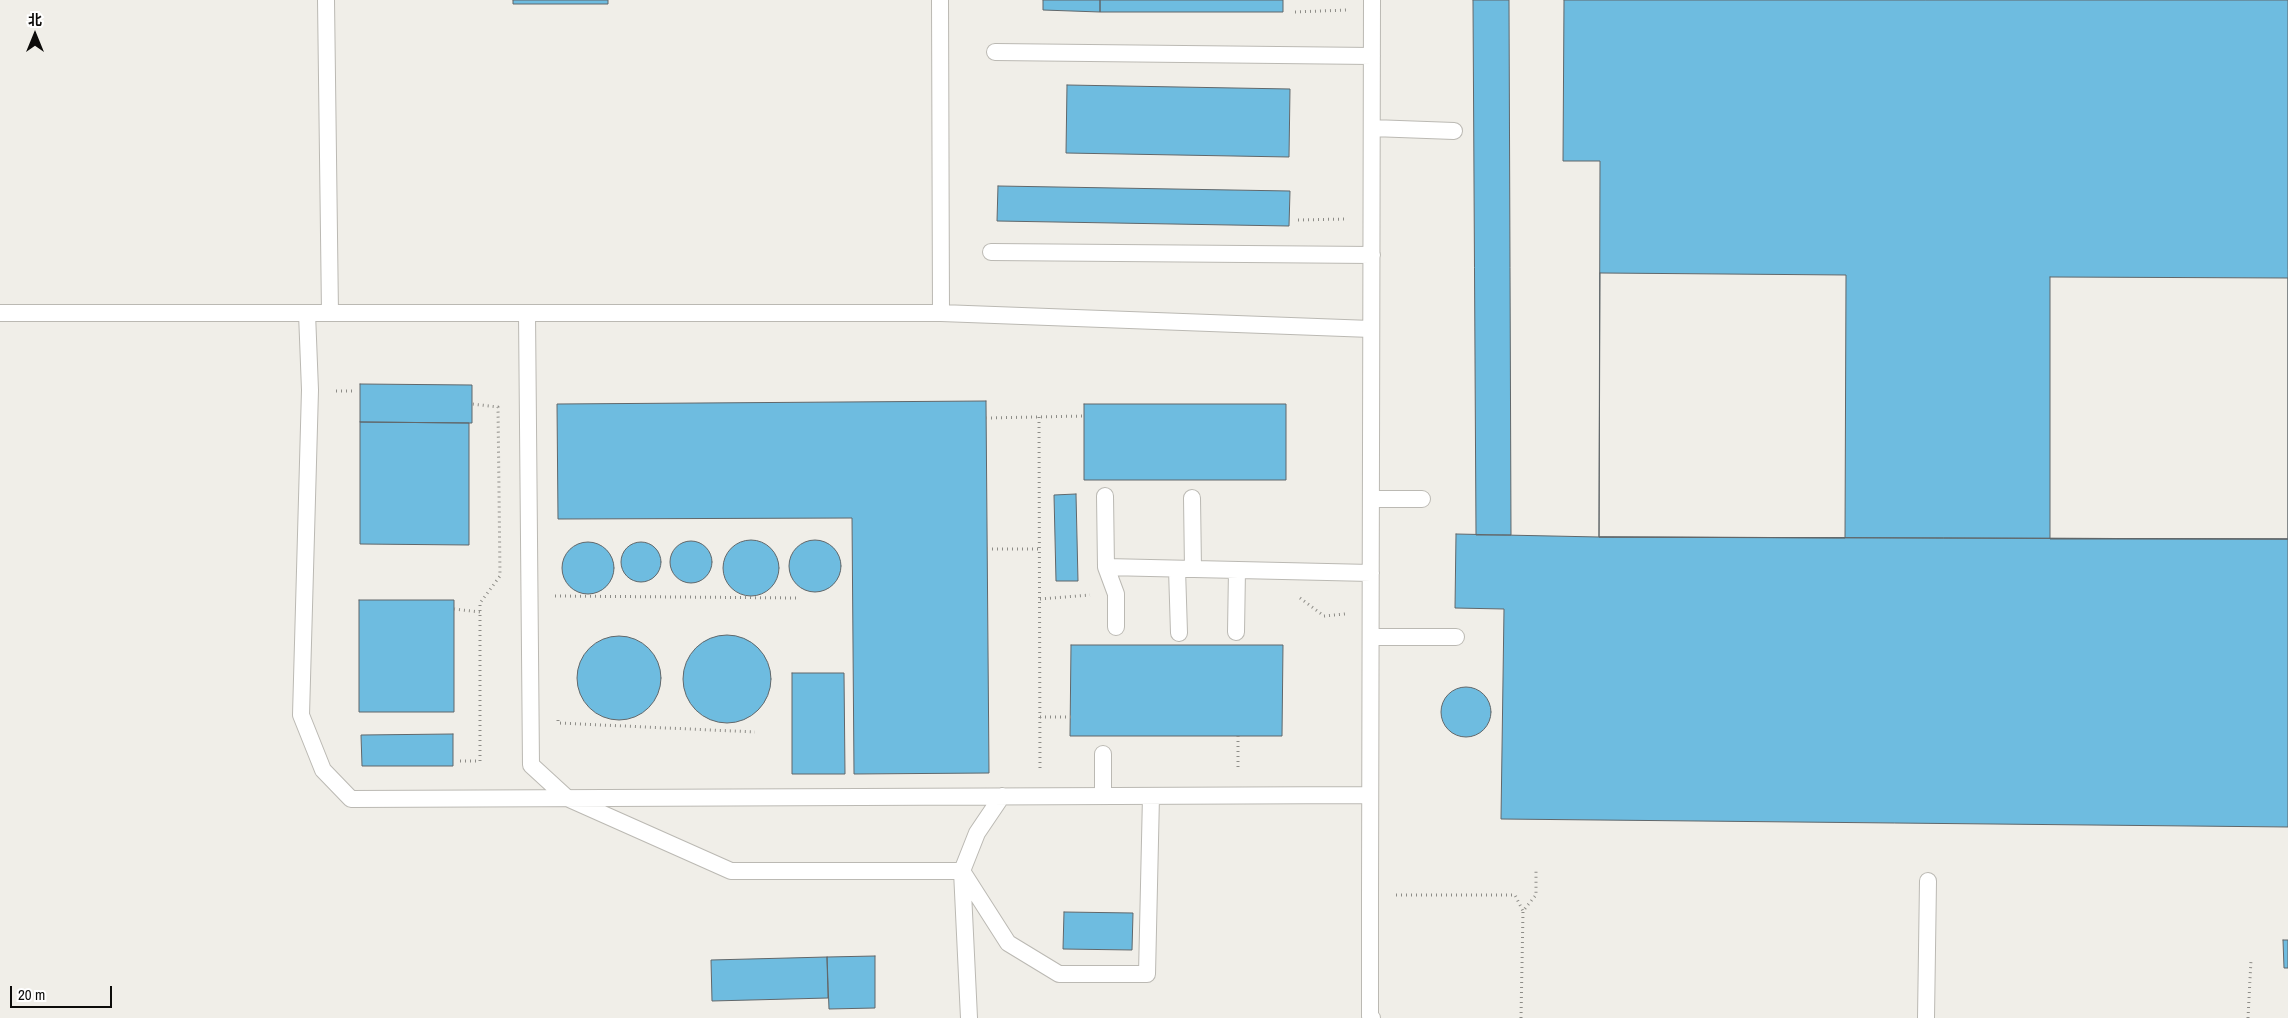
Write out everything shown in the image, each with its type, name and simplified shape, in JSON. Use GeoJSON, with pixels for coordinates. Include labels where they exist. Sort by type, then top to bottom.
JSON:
{"type":"FeatureCollection","features":[{"type":"Feature","properties":{"kind":"lane"},"geometry":{"type":"LineString","coordinates":[[326,0],[330,312]]}},
{"type":"Feature","properties":{"kind":"lane"},"geometry":{"type":"LineString","coordinates":[[940,0],[941,312]]}},
{"type":"Feature","properties":{"kind":"lane"},"geometry":{"type":"LineString","coordinates":[[1372,4],[1370,795],[1370,1016],[1372,1018]]}},
{"type":"Feature","properties":{"kind":"lane"},"geometry":{"type":"LineString","coordinates":[[995,52],[1372,56]]}},
{"type":"Feature","properties":{"kind":"lane"},"geometry":{"type":"LineString","coordinates":[[1372,128],[1454,131]]}},
{"type":"Feature","properties":{"kind":"lane"},"geometry":{"type":"LineString","coordinates":[[990,252],[1372,255]]}},
{"type":"Feature","properties":{"kind":"lane"},"geometry":{"type":"LineString","coordinates":[[307,312],[310,390],[301,715],[324,770],[350,799],[1370,795]]}},
{"type":"Feature","properties":{"kind":"lane"},"geometry":{"type":"LineString","coordinates":[[528,312],[531,765],[567,798],[731,871],[962,871]]}},
{"type":"Feature","properties":{"kind":"lane"},"geometry":{"type":"LineString","coordinates":[[0,314],[941,312],[1371,329]]}},
{"type":"Feature","properties":{"kind":"lane"},"geometry":{"type":"LineString","coordinates":[[1105,496],[1106,567],[1116,594],[1116,627]]}},
{"type":"Feature","properties":{"kind":"lane"},"geometry":{"type":"LineString","coordinates":[[1178,633],[1192,498]]}},
{"type":"Feature","properties":{"kind":"lane"},"geometry":{"type":"LineString","coordinates":[[1371,499],[1422,499]]}},
{"type":"Feature","properties":{"kind":"lane"},"geometry":{"type":"LineString","coordinates":[[1106,567],[1371,573]]}},
{"type":"Feature","properties":{"kind":"lane"},"geometry":{"type":"LineString","coordinates":[[1236,632],[1237,570]]}},
{"type":"Feature","properties":{"kind":"lane"},"geometry":{"type":"LineString","coordinates":[[1371,637],[1456,637]]}},
{"type":"Feature","properties":{"kind":"lane"},"geometry":{"type":"LineString","coordinates":[[1103,754],[1103,796]]}},
{"type":"Feature","properties":{"kind":"lane"},"geometry":{"type":"LineString","coordinates":[[969,1018],[962,871],[976,833],[1002,796]]}},
{"type":"Feature","properties":{"kind":"lane"},"geometry":{"type":"LineString","coordinates":[[962,871],[1008,943],[1059,974],[1147,974],[1150,796]]}},
{"type":"Feature","properties":{"kind":"lane"},"geometry":{"type":"LineString","coordinates":[[1926,1018],[1928,882]]}},
{"type":"Feature","properties":{"kind":"path"},"geometry":{"type":"LineString","coordinates":[[1294,12],[1372,4]]}},
{"type":"Feature","properties":{"kind":"path"},"geometry":{"type":"LineString","coordinates":[[1298,220],[1372,219]]}},
{"type":"Feature","properties":{"kind":"path"},"geometry":{"type":"LineString","coordinates":[[460,761],[480,761],[480,603],[500,576],[498,407],[472,404]]}},
{"type":"Feature","properties":{"kind":"path"},"geometry":{"type":"LineString","coordinates":[[986,418],[1084,416]]}},
{"type":"Feature","properties":{"kind":"path"},"geometry":{"type":"LineString","coordinates":[[1039,417],[1040,796]]}},
{"type":"Feature","properties":{"kind":"path"},"geometry":{"type":"LineString","coordinates":[[987,549],[1039,549]]}},
{"type":"Feature","properties":{"kind":"path"},"geometry":{"type":"LineString","coordinates":[[1040,599],[1116,594]]}},
{"type":"Feature","properties":{"kind":"path"},"geometry":{"type":"LineString","coordinates":[[1296,595],[1324,616],[1371,612]]}},
{"type":"Feature","properties":{"kind":"path"},"geometry":{"type":"LineString","coordinates":[[553,596],[800,598]]}},
{"type":"Feature","properties":{"kind":"path"},"geometry":{"type":"LineString","coordinates":[[454,609],[480,612]]}},
{"type":"Feature","properties":{"kind":"path"},"geometry":{"type":"LineString","coordinates":[[558,713],[558,723],[755,732]]}},
{"type":"Feature","properties":{"kind":"path"},"geometry":{"type":"LineString","coordinates":[[1040,717],[1071,717]]}},
{"type":"Feature","properties":{"kind":"path"},"geometry":{"type":"LineString","coordinates":[[1523,911],[1536,894],[1536,871]]}},
{"type":"Feature","properties":{"kind":"path"},"geometry":{"type":"LineString","coordinates":[[1370,894],[1516,894],[1523,911],[1521,1018]]}},
{"type":"Feature","properties":{"kind":"path"},"geometry":{"type":"LineString","coordinates":[[2248,1018],[2251,960]]}},
{"type":"Feature","properties":{"kind":"building"},"geometry":{"type":"Polygon","coordinates":[[[513,0],[608,0],[608,4],[513,4],[513,0]]]}},
{"type":"Feature","properties":{"kind":"building"},"geometry":{"type":"Polygon","coordinates":[[[1043,0],[1100,0],[1100,12],[1043,10],[1043,0]]]}},
{"type":"Feature","properties":{"kind":"building"},"geometry":{"type":"Polygon","coordinates":[[[1100,0],[1283,0],[1283,12],[1100,12],[1100,0]]]}},
{"type":"Feature","properties":{"kind":"building"},"geometry":{"type":"Polygon","coordinates":[[[1473,0],[1509,0],[1511,535],[1476,535],[1473,0]]]}},
{"type":"Feature","properties":{"kind":"building"},"geometry":{"type":"Polygon","coordinates":[[[1564,0],[2288,0],[2288,539],[1599,537],[1600,161],[1563,161],[1564,0]]]}},
{"type":"Feature","properties":{"kind":"building"},"geometry":{"type":"Polygon","coordinates":[[[1067,85],[1290,89],[1289,157],[1066,153],[1067,85]]]}},
{"type":"Feature","properties":{"kind":"building"},"geometry":{"type":"Polygon","coordinates":[[[998,186],[1290,191],[1289,226],[997,221],[998,186]]]}},
{"type":"Feature","properties":{"kind":"building"},"geometry":{"type":"Polygon","coordinates":[[[1600,273],[1846,275],[1845,538],[1599,537],[1600,273]]]}},
{"type":"Feature","properties":{"kind":"building"},"geometry":{"type":"Polygon","coordinates":[[[2050,277],[2288,278],[2288,539],[2050,539],[2050,277]]]}},
{"type":"Feature","properties":{"kind":"building"},"geometry":{"type":"Polygon","coordinates":[[[360,384],[472,385],[472,423],[360,422],[360,384]]]}},
{"type":"Feature","properties":{"kind":"building"},"geometry":{"type":"Polygon","coordinates":[[[986,401],[989,773],[854,774],[852,518],[558,519],[557,404],[986,401]]]}},
{"type":"Feature","properties":{"kind":"building"},"geometry":{"type":"Polygon","coordinates":[[[1084,404],[1286,404],[1286,480],[1084,480],[1084,404]]]}},
{"type":"Feature","properties":{"kind":"building"},"geometry":{"type":"Polygon","coordinates":[[[360,422],[469,423],[469,545],[360,544],[360,422]]]}},
{"type":"Feature","properties":{"kind":"building"},"geometry":{"type":"Polygon","coordinates":[[[1076,494],[1078,581],[1056,581],[1054,495],[1076,494]]]}},
{"type":"Feature","properties":{"kind":"building"},"geometry":{"type":"Polygon","coordinates":[[[1456,534],[1599,537],[2288,539],[2288,827],[1501,819],[1504,609],[1455,608],[1456,534]]]}},
{"type":"Feature","properties":{"kind":"building"},"geometry":{"type":"Polygon","coordinates":[[[746,540],[756,540],[771,548],[777,557],[779,568],[777,579],[771,588],[756,596],[746,596],[735,591],[728,584],[723,573],[723,563],[728,552],[735,545],[746,540]]]}},
{"type":"Feature","properties":{"kind":"building"},"geometry":{"type":"Polygon","coordinates":[[[815,540],[829,544],[837,552],[841,566],[837,580],[829,588],[815,592],[801,588],[793,580],[789,566],[793,552],[801,544],[815,540]]]}},
{"type":"Feature","properties":{"kind":"building"},"geometry":{"type":"Polygon","coordinates":[[[691,541],[706,547],[712,562],[706,577],[691,583],[676,577],[670,562],[676,547],[691,541]]]}},
{"type":"Feature","properties":{"kind":"building"},"geometry":{"type":"Polygon","coordinates":[[[588,542],[598,544],[606,550],[612,558],[614,568],[612,578],[606,586],[598,592],[588,594],[578,592],[570,586],[564,578],[562,568],[564,558],[570,550],[578,544],[588,542]]]}},
{"type":"Feature","properties":{"kind":"building"},"geometry":{"type":"Polygon","coordinates":[[[641,542],[655,548],[661,562],[655,576],[641,582],[627,576],[621,562],[627,548],[641,542]]]}},
{"type":"Feature","properties":{"kind":"building"},"geometry":{"type":"Polygon","coordinates":[[[359,600],[454,600],[454,712],[359,712],[359,600]]]}},
{"type":"Feature","properties":{"kind":"building"},"geometry":{"type":"Polygon","coordinates":[[[727,635],[744,639],[758,648],[767,662],[771,679],[767,696],[758,710],[744,719],[727,723],[710,719],[696,710],[687,696],[683,679],[687,662],[696,648],[710,639],[727,635]]]}},
{"type":"Feature","properties":{"kind":"building"},"geometry":{"type":"Polygon","coordinates":[[[611,636],[627,636],[643,643],[654,654],[661,670],[658,694],[649,708],[643,713],[627,720],[611,720],[595,713],[584,702],[577,686],[577,670],[584,654],[595,643],[611,636]]]}},
{"type":"Feature","properties":{"kind":"building"},"geometry":{"type":"Polygon","coordinates":[[[1071,645],[1283,645],[1282,736],[1070,736],[1071,645]]]}},
{"type":"Feature","properties":{"kind":"building"},"geometry":{"type":"Polygon","coordinates":[[[792,673],[844,673],[845,774],[792,774],[792,673]]]}},
{"type":"Feature","properties":{"kind":"building"},"geometry":{"type":"Polygon","coordinates":[[[1461,687],[1471,687],[1484,694],[1491,707],[1491,717],[1484,730],[1471,737],[1461,737],[1452,733],[1445,726],[1441,717],[1441,707],[1445,698],[1452,691],[1461,687]]]}},
{"type":"Feature","properties":{"kind":"building"},"geometry":{"type":"Polygon","coordinates":[[[453,734],[453,766],[362,766],[361,735],[453,734]]]}},
{"type":"Feature","properties":{"kind":"building"},"geometry":{"type":"Polygon","coordinates":[[[1064,912],[1133,913],[1132,950],[1063,949],[1064,912]]]}},
{"type":"Feature","properties":{"kind":"building"},"geometry":{"type":"Polygon","coordinates":[[[2283,940],[2288,940],[2288,968],[2284,968],[2283,940]]]}},
{"type":"Feature","properties":{"kind":"building"},"geometry":{"type":"Polygon","coordinates":[[[875,956],[875,1008],[829,1009],[827,957],[875,956]]]}},
{"type":"Feature","properties":{"kind":"building"},"geometry":{"type":"Polygon","coordinates":[[[827,957],[828,998],[712,1001],[711,960],[827,957]]]}}]}
